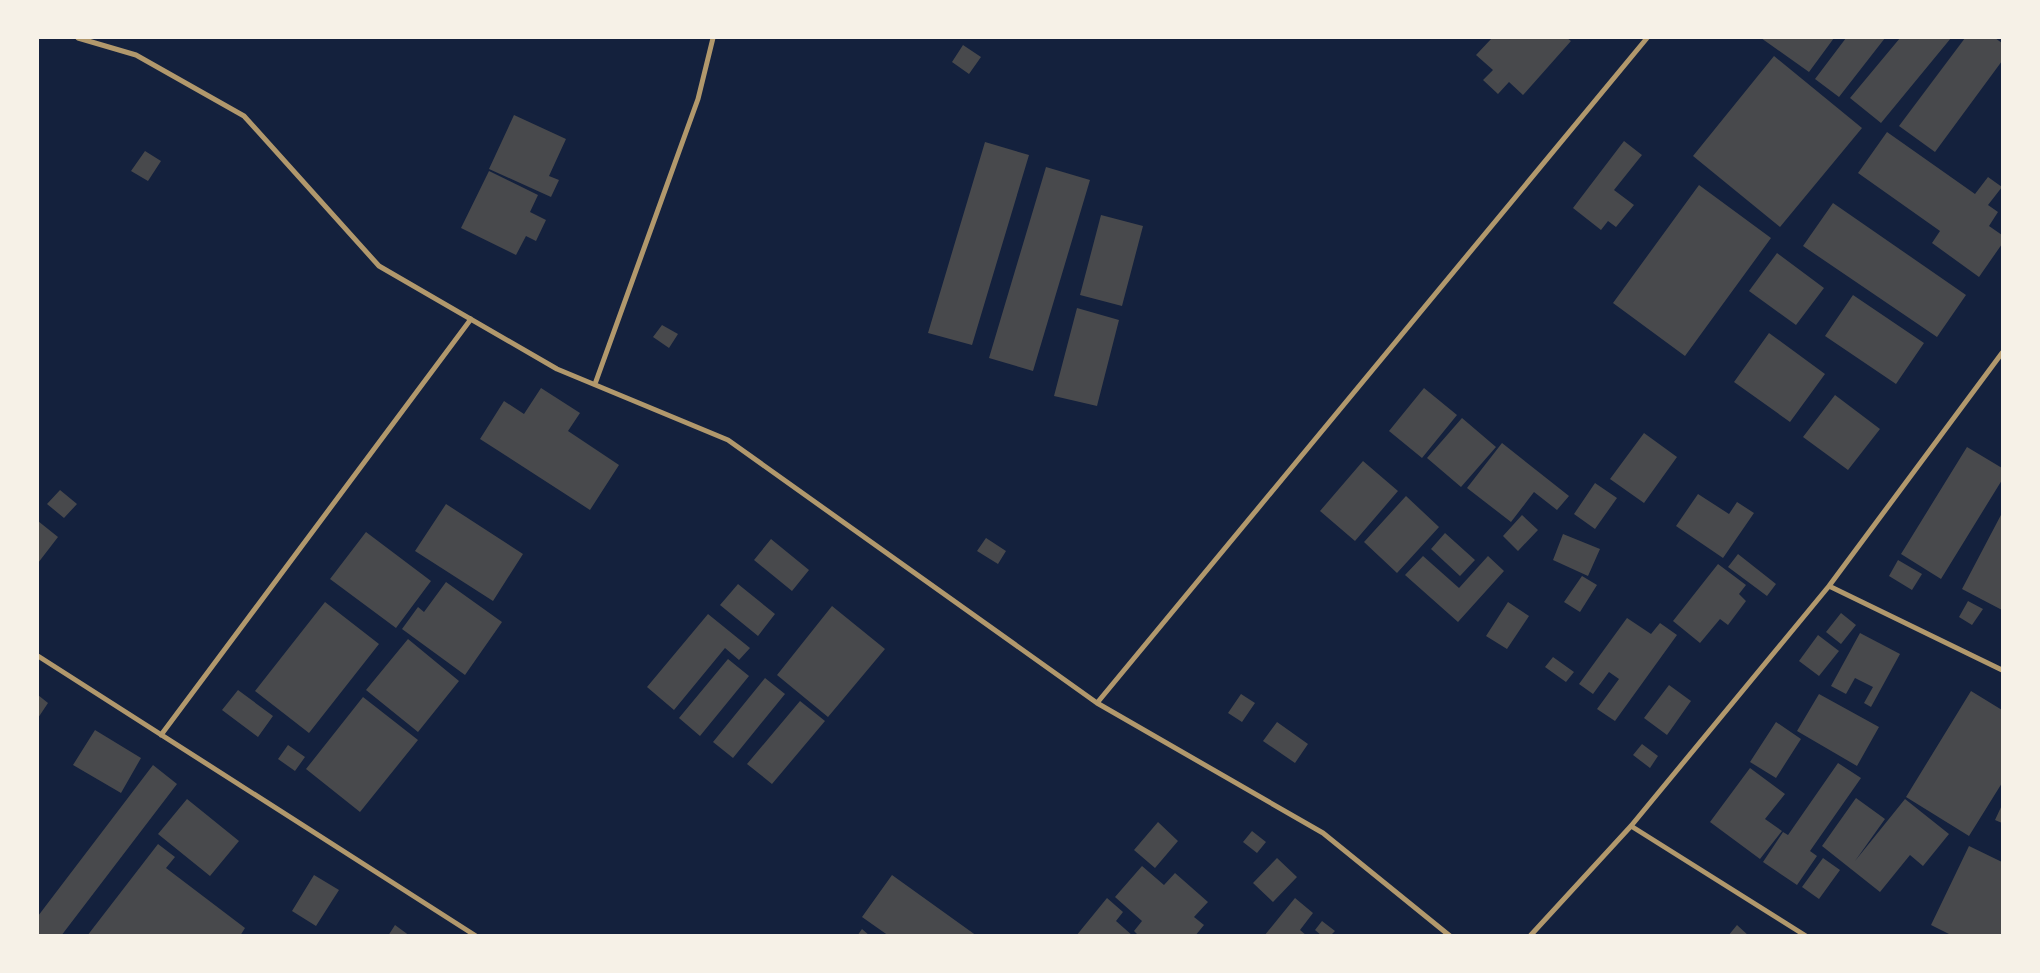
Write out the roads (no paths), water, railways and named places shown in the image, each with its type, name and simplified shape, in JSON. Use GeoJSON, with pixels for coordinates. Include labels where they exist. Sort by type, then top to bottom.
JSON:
{"type":"FeatureCollection","features":[{"type":"Feature","properties":{"kind":"street"},"geometry":{"type":"LineString","coordinates":[[78,38],[136,55],[244,116],[379,266],[557,369],[728,440],[1097,703],[1323,833],[1450,936]]}},
{"type":"Feature","properties":{"kind":"street"},"geometry":{"type":"LineString","coordinates":[[595,384],[698,98],[713,38]]}},
{"type":"Feature","properties":{"kind":"street"},"geometry":{"type":"LineString","coordinates":[[1097,703],[1647,38]]}},
{"type":"Feature","properties":{"kind":"street"},"geometry":{"type":"LineString","coordinates":[[161,734],[471,319]]}},
{"type":"Feature","properties":{"kind":"street"},"geometry":{"type":"LineString","coordinates":[[1530,936],[1631,826],[1828,586],[2002,353]]}},
{"type":"Feature","properties":{"kind":"street"},"geometry":{"type":"LineString","coordinates":[[1828,586],[2002,670]]}},
{"type":"Feature","properties":{"kind":"street"},"geometry":{"type":"LineString","coordinates":[[38,656],[476,936]]}},
{"type":"Feature","properties":{"kind":"street"},"geometry":{"type":"LineString","coordinates":[[1631,826],[1806,936]]}}]}
